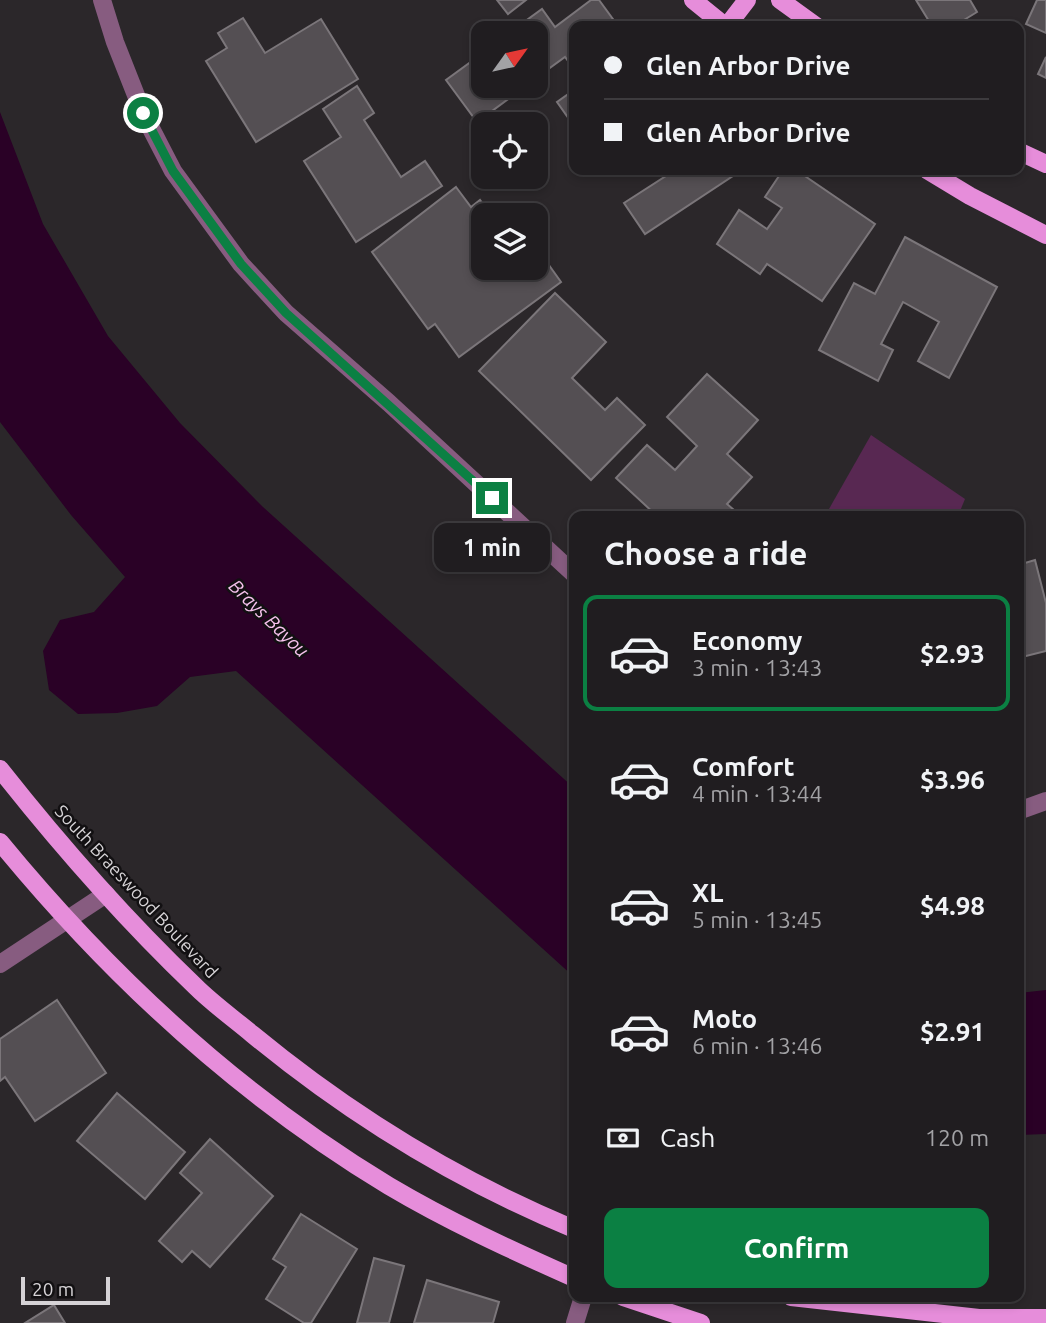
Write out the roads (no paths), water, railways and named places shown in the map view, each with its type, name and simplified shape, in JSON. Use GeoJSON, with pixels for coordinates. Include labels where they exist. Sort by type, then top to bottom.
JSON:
{"type":"FeatureCollection","features":[{"type":"Feature","properties":{"kind":"main road"},"geometry":{"type":"LineString","coordinates":[[692,0],[719,21]]}},
{"type":"Feature","properties":{"kind":"main road"},"geometry":{"type":"LineString","coordinates":[[730,21],[747,0]]}},
{"type":"Feature","properties":{"kind":"main road"},"geometry":{"type":"LineString","coordinates":[[780,0],[809,21]]}},
{"type":"Feature","properties":{"kind":"main road"},"geometry":{"type":"LineString","coordinates":[[1024,154],[1046,164]]}},
{"type":"Feature","properties":{"kind":"main road"},"geometry":{"type":"LineString","coordinates":[[935,175],[1046,235]]}},
{"type":"Feature","properties":{"kind":"main road","name":"South Braeswood Boulevard"},"geometry":{"type":"LineString","coordinates":[[0,769],[34,813],[106,894],[197,988],[300,1074],[387,1132],[450,1169],[569,1227]]}},
{"type":"Feature","properties":{"kind":"main road"},"geometry":{"type":"LineString","coordinates":[[0,842],[124,978],[202,1049],[302,1129],[401,1193],[486,1239],[569,1276]]}},
{"type":"Feature","properties":{"kind":"main road"},"geometry":{"type":"LineString","coordinates":[[638,1302],[701,1323]]}},
{"type":"Feature","properties":{"kind":"main road"},"geometry":{"type":"LineString","coordinates":[[831,1302],[988,1321],[1046,1318]]}},
{"type":"Feature","properties":{"kind":"street"},"geometry":{"type":"LineString","coordinates":[[102,0],[115,42],[143,113],[173,171],[241,264],[286,313],[389,403],[569,569]]}},
{"type":"Feature","properties":{"kind":"street"},"geometry":{"type":"LineString","coordinates":[[1024,809],[1046,801]]}},
{"type":"Feature","properties":{"kind":"street"},"geometry":{"type":"LineString","coordinates":[[0,964],[106,894]]}},
{"type":"Feature","properties":{"kind":"street"},"geometry":{"type":"LineString","coordinates":[[575,1323],[581,1302]]}},
{"type":"Feature","properties":{"kind":"water","name":"Brays Bayou"},"geometry":{"type":"Polygon","coordinates":[[[0,112],[43,224],[108,336],[180,423],[263,507],[569,783],[569,972],[236,671],[190,677],[157,706],[117,713],[78,714],[49,690],[43,651],[60,620],[94,612],[125,577],[71,515],[0,422],[0,112]]]}},
{"type":"Feature","properties":{"kind":"water"},"geometry":{"type":"Polygon","coordinates":[[[1046,990],[1046,1134],[1024,1135],[1024,992],[1046,990]]]}}]}
